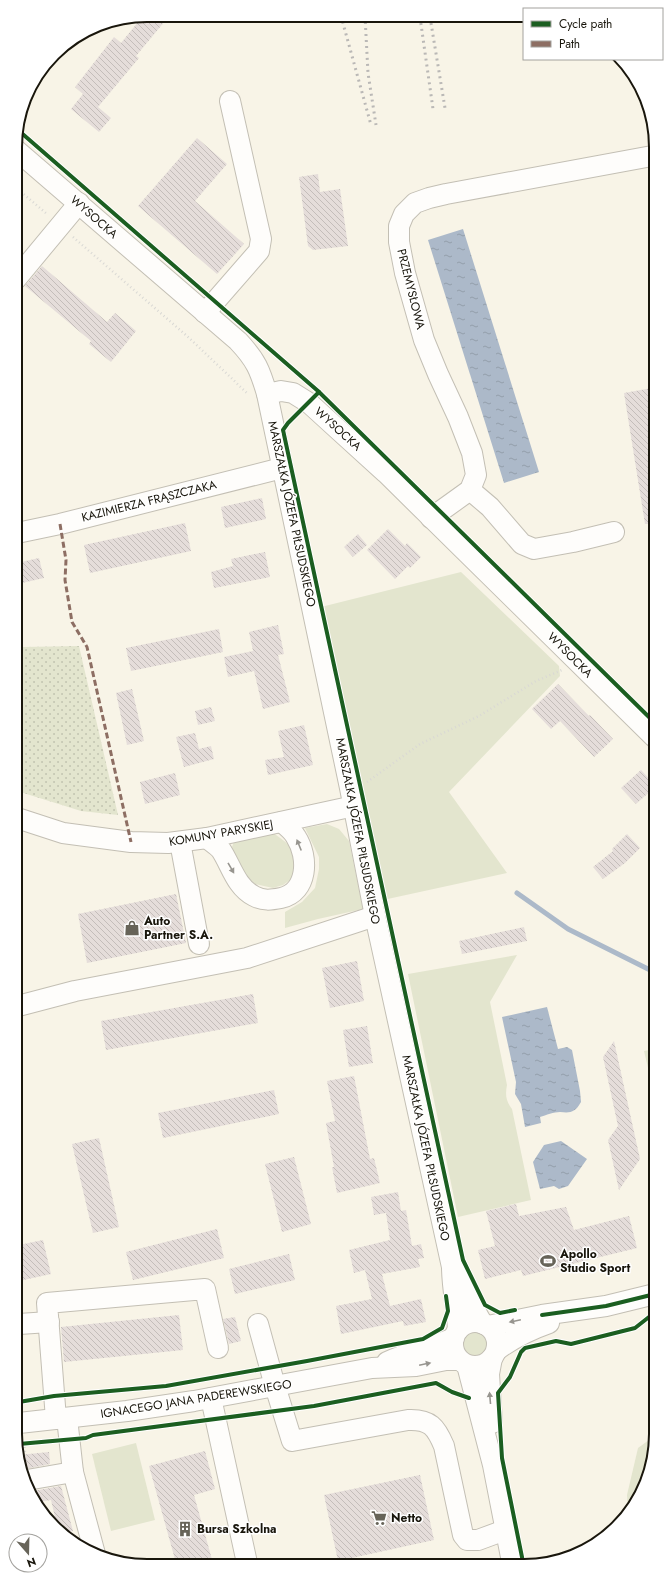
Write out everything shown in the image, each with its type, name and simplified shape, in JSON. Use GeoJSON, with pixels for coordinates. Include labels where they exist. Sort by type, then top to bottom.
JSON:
{"type":"FeatureCollection","features":[{"type":"Feature","properties":{"kind":"street"},"geometry":{"type":"LineString","coordinates":[[205,313],[259,251],[261,238],[230,101]]}},
{"type":"Feature","properties":{"kind":"street","name":"WYSOCKA"},"geometry":{"type":"LineString","coordinates":[[22,155],[238,341],[255,360],[260,372],[258,395],[281,391],[293,393],[309,403],[381,468],[649,732]]}},
{"type":"Feature","properties":{"kind":"street","name":"PRZEMYSŁOWA"},"geometry":{"type":"LineString","coordinates":[[470,490],[476,475],[472,453],[424,340],[405,273],[398,242],[399,226],[404,214],[415,203],[446,194],[649,157]]}},
{"type":"Feature","properties":{"kind":"street"},"geometry":{"type":"LineString","coordinates":[[22,272],[79,204]]}},
{"type":"Feature","properties":{"kind":"street","name":"MARSZAŁKA JÓZEFA PIŁSUDSKIEGO"},"geometry":{"type":"LineString","coordinates":[[258,395],[282,468],[355,794],[376,916],[452,1267]]}},
{"type":"Feature","properties":{"kind":"street","name":"KAZIMIERZA FRĄSZCZAKA"},"geometry":{"type":"LineString","coordinates":[[22,532],[60,524],[282,468]]}},
{"type":"Feature","properties":{"kind":"street"},"geometry":{"type":"LineString","coordinates":[[431,518],[470,490],[490,507],[522,544],[534,549],[573,542],[614,532]]}},
{"type":"Feature","properties":{"kind":"street","name":"KOMUNY PARYSKIEJ"},"geometry":{"type":"LineString","coordinates":[[22,820],[62,833],[141,843],[168,843],[207,838],[282,822],[355,794]]}},
{"type":"Feature","properties":{"kind":"street"},"geometry":{"type":"LineString","coordinates":[[207,838],[220,849],[244,890],[262,900],[273,900],[284,897],[293,892],[301,882],[304,871],[304,859],[296,837],[282,822]]}},
{"type":"Feature","properties":{"kind":"street"},"geometry":{"type":"LineString","coordinates":[[180,842],[199,944]]}},
{"type":"Feature","properties":{"kind":"street"},"geometry":{"type":"LineString","coordinates":[[22,1005],[75,991],[247,958],[376,916]]}},
{"type":"Feature","properties":{"kind":"street"},"geometry":{"type":"LineString","coordinates":[[452,1267],[463,1282],[474,1310],[496,1336],[494,1354],[489,1374],[493,1465]]}},
{"type":"Feature","properties":{"kind":"street"},"geometry":{"type":"LineString","coordinates":[[452,1267],[453,1294],[458,1316],[453,1347],[463,1362],[493,1465],[511,1559]]}},
{"type":"Feature","properties":{"kind":"street"},"geometry":{"type":"LineString","coordinates":[[93,1546],[73,1472],[62,1418],[47,1303],[205,1289],[218,1348]]}},
{"type":"Feature","properties":{"kind":"street"},"geometry":{"type":"LineString","coordinates":[[372,1368],[456,1334],[470,1323],[486,1325],[606,1306],[649,1295]]}},
{"type":"Feature","properties":{"kind":"street"},"geometry":{"type":"LineString","coordinates":[[372,1368],[416,1366],[446,1360],[480,1366],[511,1340],[521,1334],[586,1309]]}},
{"type":"Feature","properties":{"kind":"street"},"geometry":{"type":"LineString","coordinates":[[22,1324],[49,1322]]}},
{"type":"Feature","properties":{"kind":"street"},"geometry":{"type":"LineString","coordinates":[[258,1324],[292,1441],[408,1420],[420,1420],[431,1426],[438,1433],[444,1446],[460,1529],[463,1535],[467,1540],[473,1541],[505,1530]]}},
{"type":"Feature","properties":{"kind":"street","name":"IGNACEGO JANA PADEREWSKIEGO"},"geometry":{"type":"LineString","coordinates":[[22,1423],[127,1412],[372,1368]]}},
{"type":"Feature","properties":{"kind":"street"},"geometry":{"type":"LineString","coordinates":[[211,1398],[246,1559]]}},
{"type":"Feature","properties":{"kind":"street"},"geometry":{"type":"LineString","coordinates":[[31,1479],[73,1472]]}},
{"type":"Feature","properties":{"kind":"path"},"geometry":{"type":"LineString","coordinates":[[22,193],[186,336],[258,395]]}},
{"type":"Feature","properties":{"kind":"path"},"geometry":{"type":"LineString","coordinates":[[355,794],[420,744],[479,716],[536,681],[579,663]]}},
{"type":"Feature","properties":{"kind":"path"},"geometry":{"type":"LineString","coordinates":[[23,1444],[30,1443]]}},
{"type":"Feature","properties":{"kind":"green space"},"geometry":{"type":"Polygon","coordinates":[[[461,572],[559,666],[560,676],[449,792],[507,873],[383,900],[321,607],[461,572]]]}},
{"type":"Feature","properties":{"kind":"green space"},"geometry":{"type":"Polygon","coordinates":[[[22,643],[23,647],[79,646],[118,815],[81,811],[22,793],[22,643]]]}},
{"type":"Feature","properties":{"kind":"green space"},"geometry":{"type":"Polygon","coordinates":[[[327,824],[339,829],[349,841],[363,909],[285,928],[285,912],[302,902],[315,888],[319,869],[319,857],[305,828],[327,824]]]}},
{"type":"Feature","properties":{"kind":"green space"},"geometry":{"type":"Polygon","coordinates":[[[273,833],[281,838],[290,847],[294,856],[294,862],[293,878],[283,885],[273,888],[255,884],[242,871],[232,847],[235,839],[273,833]]]}},
{"type":"Feature","properties":{"kind":"green space"},"geometry":{"type":"Polygon","coordinates":[[[517,955],[490,1002],[507,1085],[506,1098],[512,1109],[531,1200],[458,1217],[408,974],[517,955]]]}},
{"type":"Feature","properties":{"kind":"green space"},"geometry":{"type":"Polygon","coordinates":[[[649,1050],[649,1072],[644,1051],[649,1050]]]}},
{"type":"Feature","properties":{"kind":"green space"},"geometry":{"type":"Polygon","coordinates":[[[470,1332],[480,1332],[487,1339],[487,1349],[480,1356],[470,1356],[463,1349],[463,1339],[470,1332]]]}},
{"type":"Feature","properties":{"kind":"green space"},"geometry":{"type":"Polygon","coordinates":[[[649,1440],[645,1466],[639,1482],[627,1503],[627,1495],[638,1448],[649,1440]]]}},
{"type":"Feature","properties":{"kind":"green space"},"geometry":{"type":"Polygon","coordinates":[[[136,1443],[155,1520],[111,1531],[92,1454],[136,1443]]]}},
{"type":"Feature","properties":{"kind":"water"},"geometry":{"type":"Polygon","coordinates":[[[463,229],[539,472],[504,483],[428,240],[463,229]]]}},
{"type":"Feature","properties":{"kind":"water"},"geometry":{"type":"Polygon","coordinates":[[[547,1007],[558,1049],[567,1047],[572,1050],[581,1102],[572,1112],[558,1112],[545,1115],[540,1117],[541,1123],[525,1127],[521,1104],[515,1094],[516,1082],[502,1017],[547,1007]]]}},
{"type":"Feature","properties":{"kind":"water"},"geometry":{"type":"Polygon","coordinates":[[[561,1141],[587,1159],[568,1186],[559,1189],[554,1186],[540,1189],[533,1162],[544,1145],[561,1141]]]}},
{"type":"Feature","properties":{"kind":"building"},"geometry":{"type":"Polygon","coordinates":[[[164,22],[136,56],[139,58],[98,107],[111,118],[99,132],[71,109],[83,94],[75,87],[114,37],[121,43],[138,23],[164,22]]]}},
{"type":"Feature","properties":{"kind":"building"},"geometry":{"type":"Polygon","coordinates":[[[197,138],[227,164],[195,201],[244,244],[217,274],[138,206],[197,138]]]}},
{"type":"Feature","properties":{"kind":"building"},"geometry":{"type":"Polygon","coordinates":[[[318,174],[320,192],[340,189],[348,246],[313,250],[308,246],[299,177],[318,174]]]}},
{"type":"Feature","properties":{"kind":"building"},"geometry":{"type":"Polygon","coordinates":[[[42,266],[107,322],[115,313],[136,331],[111,362],[89,344],[91,341],[25,286],[42,266]]]}},
{"type":"Feature","properties":{"kind":"building"},"geometry":{"type":"Polygon","coordinates":[[[649,389],[649,524],[645,524],[624,393],[649,389]]]}},
{"type":"Feature","properties":{"kind":"building"},"geometry":{"type":"Polygon","coordinates":[[[262,498],[266,519],[225,528],[221,507],[262,498]]]}},
{"type":"Feature","properties":{"kind":"building"},"geometry":{"type":"Polygon","coordinates":[[[185,523],[191,551],[90,573],[84,545],[185,523]]]}},
{"type":"Feature","properties":{"kind":"building"},"geometry":{"type":"Polygon","coordinates":[[[388,529],[405,546],[407,543],[421,557],[410,568],[408,566],[395,579],[367,550],[388,529]]]}},
{"type":"Feature","properties":{"kind":"building"},"geometry":{"type":"Polygon","coordinates":[[[358,534],[367,545],[353,557],[344,547],[358,534]]]}},
{"type":"Feature","properties":{"kind":"building"},"geometry":{"type":"Polygon","coordinates":[[[265,552],[270,577],[214,588],[211,572],[233,566],[231,559],[265,552]]]}},
{"type":"Feature","properties":{"kind":"building"},"geometry":{"type":"Polygon","coordinates":[[[39,558],[44,578],[22,583],[22,562],[39,558]]]}},
{"type":"Feature","properties":{"kind":"building"},"geometry":{"type":"Polygon","coordinates":[[[278,625],[284,654],[278,655],[290,702],[263,709],[254,671],[228,677],[224,657],[253,651],[249,632],[278,625]]]}},
{"type":"Feature","properties":{"kind":"building"},"geometry":{"type":"Polygon","coordinates":[[[219,629],[223,652],[131,671],[126,648],[219,629]]]}},
{"type":"Feature","properties":{"kind":"building"},"geometry":{"type":"Polygon","coordinates":[[[558,684],[613,739],[594,757],[560,721],[551,729],[532,709],[558,684]]]}},
{"type":"Feature","properties":{"kind":"building"},"geometry":{"type":"Polygon","coordinates":[[[132,689],[144,741],[127,745],[116,693],[132,689]]]}},
{"type":"Feature","properties":{"kind":"building"},"geometry":{"type":"Polygon","coordinates":[[[211,707],[215,721],[198,725],[195,711],[211,707]]]}},
{"type":"Feature","properties":{"kind":"building"},"geometry":{"type":"Polygon","coordinates":[[[304,725],[313,765],[268,775],[265,760],[284,757],[278,731],[304,725]]]}},
{"type":"Feature","properties":{"kind":"building"},"geometry":{"type":"Polygon","coordinates":[[[195,733],[199,749],[211,746],[214,759],[184,767],[176,737],[195,733]]]}},
{"type":"Feature","properties":{"kind":"building"},"geometry":{"type":"Polygon","coordinates":[[[641,770],[649,779],[649,792],[636,804],[621,788],[641,770]]]}},
{"type":"Feature","properties":{"kind":"building"},"geometry":{"type":"Polygon","coordinates":[[[175,773],[180,795],[145,804],[140,782],[175,773]]]}},
{"type":"Feature","properties":{"kind":"building"},"geometry":{"type":"Polygon","coordinates":[[[627,834],[640,848],[625,863],[603,879],[593,867],[613,851],[612,849],[627,834]]]}},
{"type":"Feature","properties":{"kind":"building","name":"Auto Partner S.A."},"geometry":{"type":"Polygon","coordinates":[[[176,894],[186,943],[87,963],[78,914],[176,894]]]}},
{"type":"Feature","properties":{"kind":"building"},"geometry":{"type":"Polygon","coordinates":[[[524,927],[527,941],[462,954],[459,941],[524,927]]]}},
{"type":"Feature","properties":{"kind":"building"},"geometry":{"type":"Polygon","coordinates":[[[357,961],[364,1001],[330,1008],[322,968],[357,961]]]}},
{"type":"Feature","properties":{"kind":"building"},"geometry":{"type":"Polygon","coordinates":[[[253,994],[258,1023],[106,1050],[101,1021],[253,994]]]}},
{"type":"Feature","properties":{"kind":"building"},"geometry":{"type":"Polygon","coordinates":[[[367,1026],[373,1063],[349,1067],[343,1030],[367,1026]]]}},
{"type":"Feature","properties":{"kind":"building"},"geometry":{"type":"Polygon","coordinates":[[[614,1041],[640,1159],[619,1190],[608,1140],[618,1126],[603,1057],[614,1041]]]}},
{"type":"Feature","properties":{"kind":"building"},"geometry":{"type":"Polygon","coordinates":[[[354,1076],[370,1159],[374,1158],[380,1183],[337,1193],[326,1123],[335,1121],[327,1081],[354,1076]]]}},
{"type":"Feature","properties":{"kind":"building"},"geometry":{"type":"Polygon","coordinates":[[[274,1090],[279,1114],[163,1138],[158,1113],[274,1090]]]}},
{"type":"Feature","properties":{"kind":"building"},"geometry":{"type":"Polygon","coordinates":[[[99,1138],[119,1227],[93,1233],[72,1144],[99,1138]]]}},
{"type":"Feature","properties":{"kind":"building"},"geometry":{"type":"Polygon","coordinates":[[[294,1157],[311,1224],[282,1232],[265,1164],[294,1157]]]}},
{"type":"Feature","properties":{"kind":"building"},"geometry":{"type":"Polygon","coordinates":[[[398,1192],[401,1211],[406,1210],[412,1246],[421,1244],[424,1258],[418,1259],[420,1267],[382,1274],[390,1306],[421,1299],[426,1322],[404,1326],[403,1321],[341,1334],[336,1306],[372,1299],[365,1270],[354,1273],[349,1250],[390,1240],[386,1213],[374,1215],[371,1197],[398,1192]]]}},
{"type":"Feature","properties":{"kind":"building"},"geometry":{"type":"Polygon","coordinates":[[[516,1204],[519,1216],[566,1207],[574,1230],[629,1216],[637,1248],[523,1276],[521,1270],[485,1279],[478,1250],[495,1246],[486,1211],[516,1204]]]}},
{"type":"Feature","properties":{"kind":"building"},"geometry":{"type":"Polygon","coordinates":[[[217,1229],[224,1258],[133,1280],[126,1252],[217,1229]]]}},
{"type":"Feature","properties":{"kind":"building"},"geometry":{"type":"Polygon","coordinates":[[[43,1240],[51,1274],[22,1280],[22,1244],[43,1240]]]}},
{"type":"Feature","properties":{"kind":"building"},"geometry":{"type":"Polygon","coordinates":[[[289,1254],[295,1280],[235,1294],[229,1269],[289,1254]]]}},
{"type":"Feature","properties":{"kind":"building"},"geometry":{"type":"Polygon","coordinates":[[[179,1315],[183,1350],[64,1362],[61,1327],[179,1315]]]}},
{"type":"Feature","properties":{"kind":"building"},"geometry":{"type":"Polygon","coordinates":[[[235,1317],[241,1341],[229,1344],[223,1319],[235,1317]]]}},
{"type":"Feature","properties":{"kind":"building","name":"Bursa Szkolna"},"geometry":{"type":"Polygon","coordinates":[[[205,1451],[215,1489],[194,1495],[212,1559],[175,1559],[149,1466],[205,1451]]]}},
{"type":"Feature","properties":{"kind":"building"},"geometry":{"type":"Polygon","coordinates":[[[49,1452],[50,1464],[27,1469],[24,1455],[49,1452]]]}},
{"type":"Feature","properties":{"kind":"building","name":"Netto"},"geometry":{"type":"Polygon","coordinates":[[[420,1475],[434,1540],[347,1559],[338,1559],[324,1495],[420,1475]]]}},
{"type":"Feature","properties":{"kind":"building"},"geometry":{"type":"Polygon","coordinates":[[[61,1486],[73,1531],[70,1532],[55,1518],[51,1500],[42,1501],[36,1490],[61,1486]]]}},
{"type":"Feature","properties":{"kind":"waterway"},"geometry":{"type":"LineString","coordinates":[[517,893],[568,929],[649,970]]}},
{"type":"Feature","properties":{"kind":"railway"},"geometry":{"type":"LineString","coordinates":[[343,22],[371,125]]}},
{"type":"Feature","properties":{"kind":"railway"},"geometry":{"type":"LineString","coordinates":[[365,22],[368,73],[376,125]]}},
{"type":"Feature","properties":{"kind":"railway"},"geometry":{"type":"LineString","coordinates":[[421,22],[433,109]]}},
{"type":"Feature","properties":{"kind":"railway"},"geometry":{"type":"LineString","coordinates":[[431,22],[445,108]]}},
{"type":"Feature","properties":{"kind":"marked path"},"geometry":{"type":"LineString","coordinates":[[60,524],[66,560],[65,580],[72,622],[87,647],[131,842]]}},
{"type":"Feature","properties":{"kind":"cycle path"},"geometry":{"type":"LineString","coordinates":[[23,134],[318,391],[649,717]]}},
{"type":"Feature","properties":{"kind":"cycle path"},"geometry":{"type":"LineString","coordinates":[[319,392],[283,430],[463,1260],[485,1305],[500,1313],[515,1310]]}},
{"type":"Feature","properties":{"kind":"cycle path"},"geometry":{"type":"LineString","coordinates":[[542,1315],[606,1306],[649,1295]]}},
{"type":"Feature","properties":{"kind":"cycle path"},"geometry":{"type":"LineString","coordinates":[[22,1401],[54,1396],[166,1386],[423,1339],[442,1328],[448,1311],[446,1296]]}},
{"type":"Feature","properties":{"kind":"cycle path"},"geometry":{"type":"LineString","coordinates":[[522,1559],[502,1458],[498,1393],[510,1377],[521,1352],[525,1348],[556,1341],[571,1344],[635,1328],[649,1317]]}},
{"type":"Feature","properties":{"kind":"cycle path"},"geometry":{"type":"LineString","coordinates":[[23,1444],[86,1438],[93,1435],[314,1406],[436,1383],[452,1392],[469,1398]]}},
{"type":"Feature","properties":{"kind":"place","name":"Auto Partner S.A."},"geometry":{"type":"Point","coordinates":[132,928]}},
{"type":"Feature","properties":{"kind":"place","name":"Apollo Studio Sport"},"geometry":{"type":"Point","coordinates":[548,1261]}},
{"type":"Feature","properties":{"kind":"place","name":"Netto"},"geometry":{"type":"Point","coordinates":[379,1518]}},
{"type":"Feature","properties":{"kind":"place","name":"Bursa Szkolna"},"geometry":{"type":"Point","coordinates":[185,1529]}}]}
